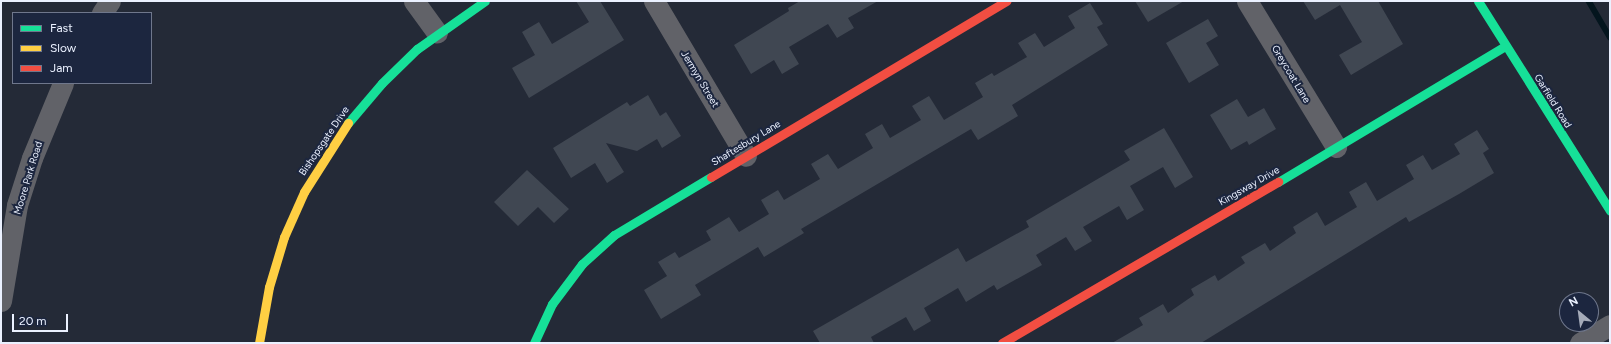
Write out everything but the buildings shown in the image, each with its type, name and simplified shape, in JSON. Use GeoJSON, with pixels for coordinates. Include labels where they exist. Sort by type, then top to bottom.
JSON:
{"type":"FeatureCollection","features":[{"type":"Feature","properties":{"kind":"street"},"geometry":{"type":"LineString","coordinates":[[103,12],[110,1]]}},
{"type":"Feature","properties":{"kind":"street"},"geometry":{"type":"LineString","coordinates":[[414,1],[437,33]]}},
{"type":"Feature","properties":{"kind":"street","name":"Bishopsgate Drive"},"geometry":{"type":"LineString","coordinates":[[259,343],[269,287],[282,244],[293,214],[312,178],[358,110],[400,65],[437,33],[485,1]]}},
{"type":"Feature","properties":{"kind":"street","name":"Jermyn Street"},"geometry":{"type":"LineString","coordinates":[[654,1],[746,156]]}},
{"type":"Feature","properties":{"kind":"street","name":"Shaftesbury Lane"},"geometry":{"type":"LineString","coordinates":[[534,343],[552,304],[582,264],[614,235],[1006,1]]}},
{"type":"Feature","properties":{"kind":"street","name":"Greycoat Lane"},"geometry":{"type":"LineString","coordinates":[[1247,1],[1336,148]]}},
{"type":"Feature","properties":{"kind":"street","name":"Garfield Road"},"geometry":{"type":"LineString","coordinates":[[1478,1],[1610,212]]}},
{"type":"Feature","properties":{"kind":"street","name":"Kingsway Drive"},"geometry":{"type":"LineString","coordinates":[[1002,343],[1336,148],[1505,46]]}},
{"type":"Feature","properties":{"kind":"street","name":"Moore Park Road"},"geometry":{"type":"LineString","coordinates":[[1,300],[17,205],[32,158],[63,84]]}},
{"type":"Feature","properties":{"kind":"street"},"geometry":{"type":"LineString","coordinates":[[1580,343],[1610,325]]}},
{"type":"Feature","properties":{"kind":"waterway"},"geometry":{"type":"LineString","coordinates":[[1589,1],[1610,37]]}},
{"type":"Feature","properties":{"kind":"traffic: fast"},"geometry":{"type":"LineString","coordinates":[[348,123],[382,83],[417,49],[485,1]]}},
{"type":"Feature","properties":{"kind":"traffic: fast"},"geometry":{"type":"LineString","coordinates":[[1478,1],[1610,211]]}},
{"type":"Feature","properties":{"kind":"traffic: fast"},"geometry":{"type":"LineString","coordinates":[[1278,182],[1505,46]]}},
{"type":"Feature","properties":{"kind":"traffic: fast"},"geometry":{"type":"LineString","coordinates":[[534,343],[552,304],[582,264],[614,235],[711,177]]}},
{"type":"Feature","properties":{"kind":"traffic: slow"},"geometry":{"type":"LineString","coordinates":[[259,343],[269,287],[284,237],[304,192],[348,123]]}},
{"type":"Feature","properties":{"kind":"traffic: jam"},"geometry":{"type":"LineString","coordinates":[[711,177],[1006,1]]}},
{"type":"Feature","properties":{"kind":"traffic: jam"},"geometry":{"type":"LineString","coordinates":[[1002,343],[1278,182]]}}]}
